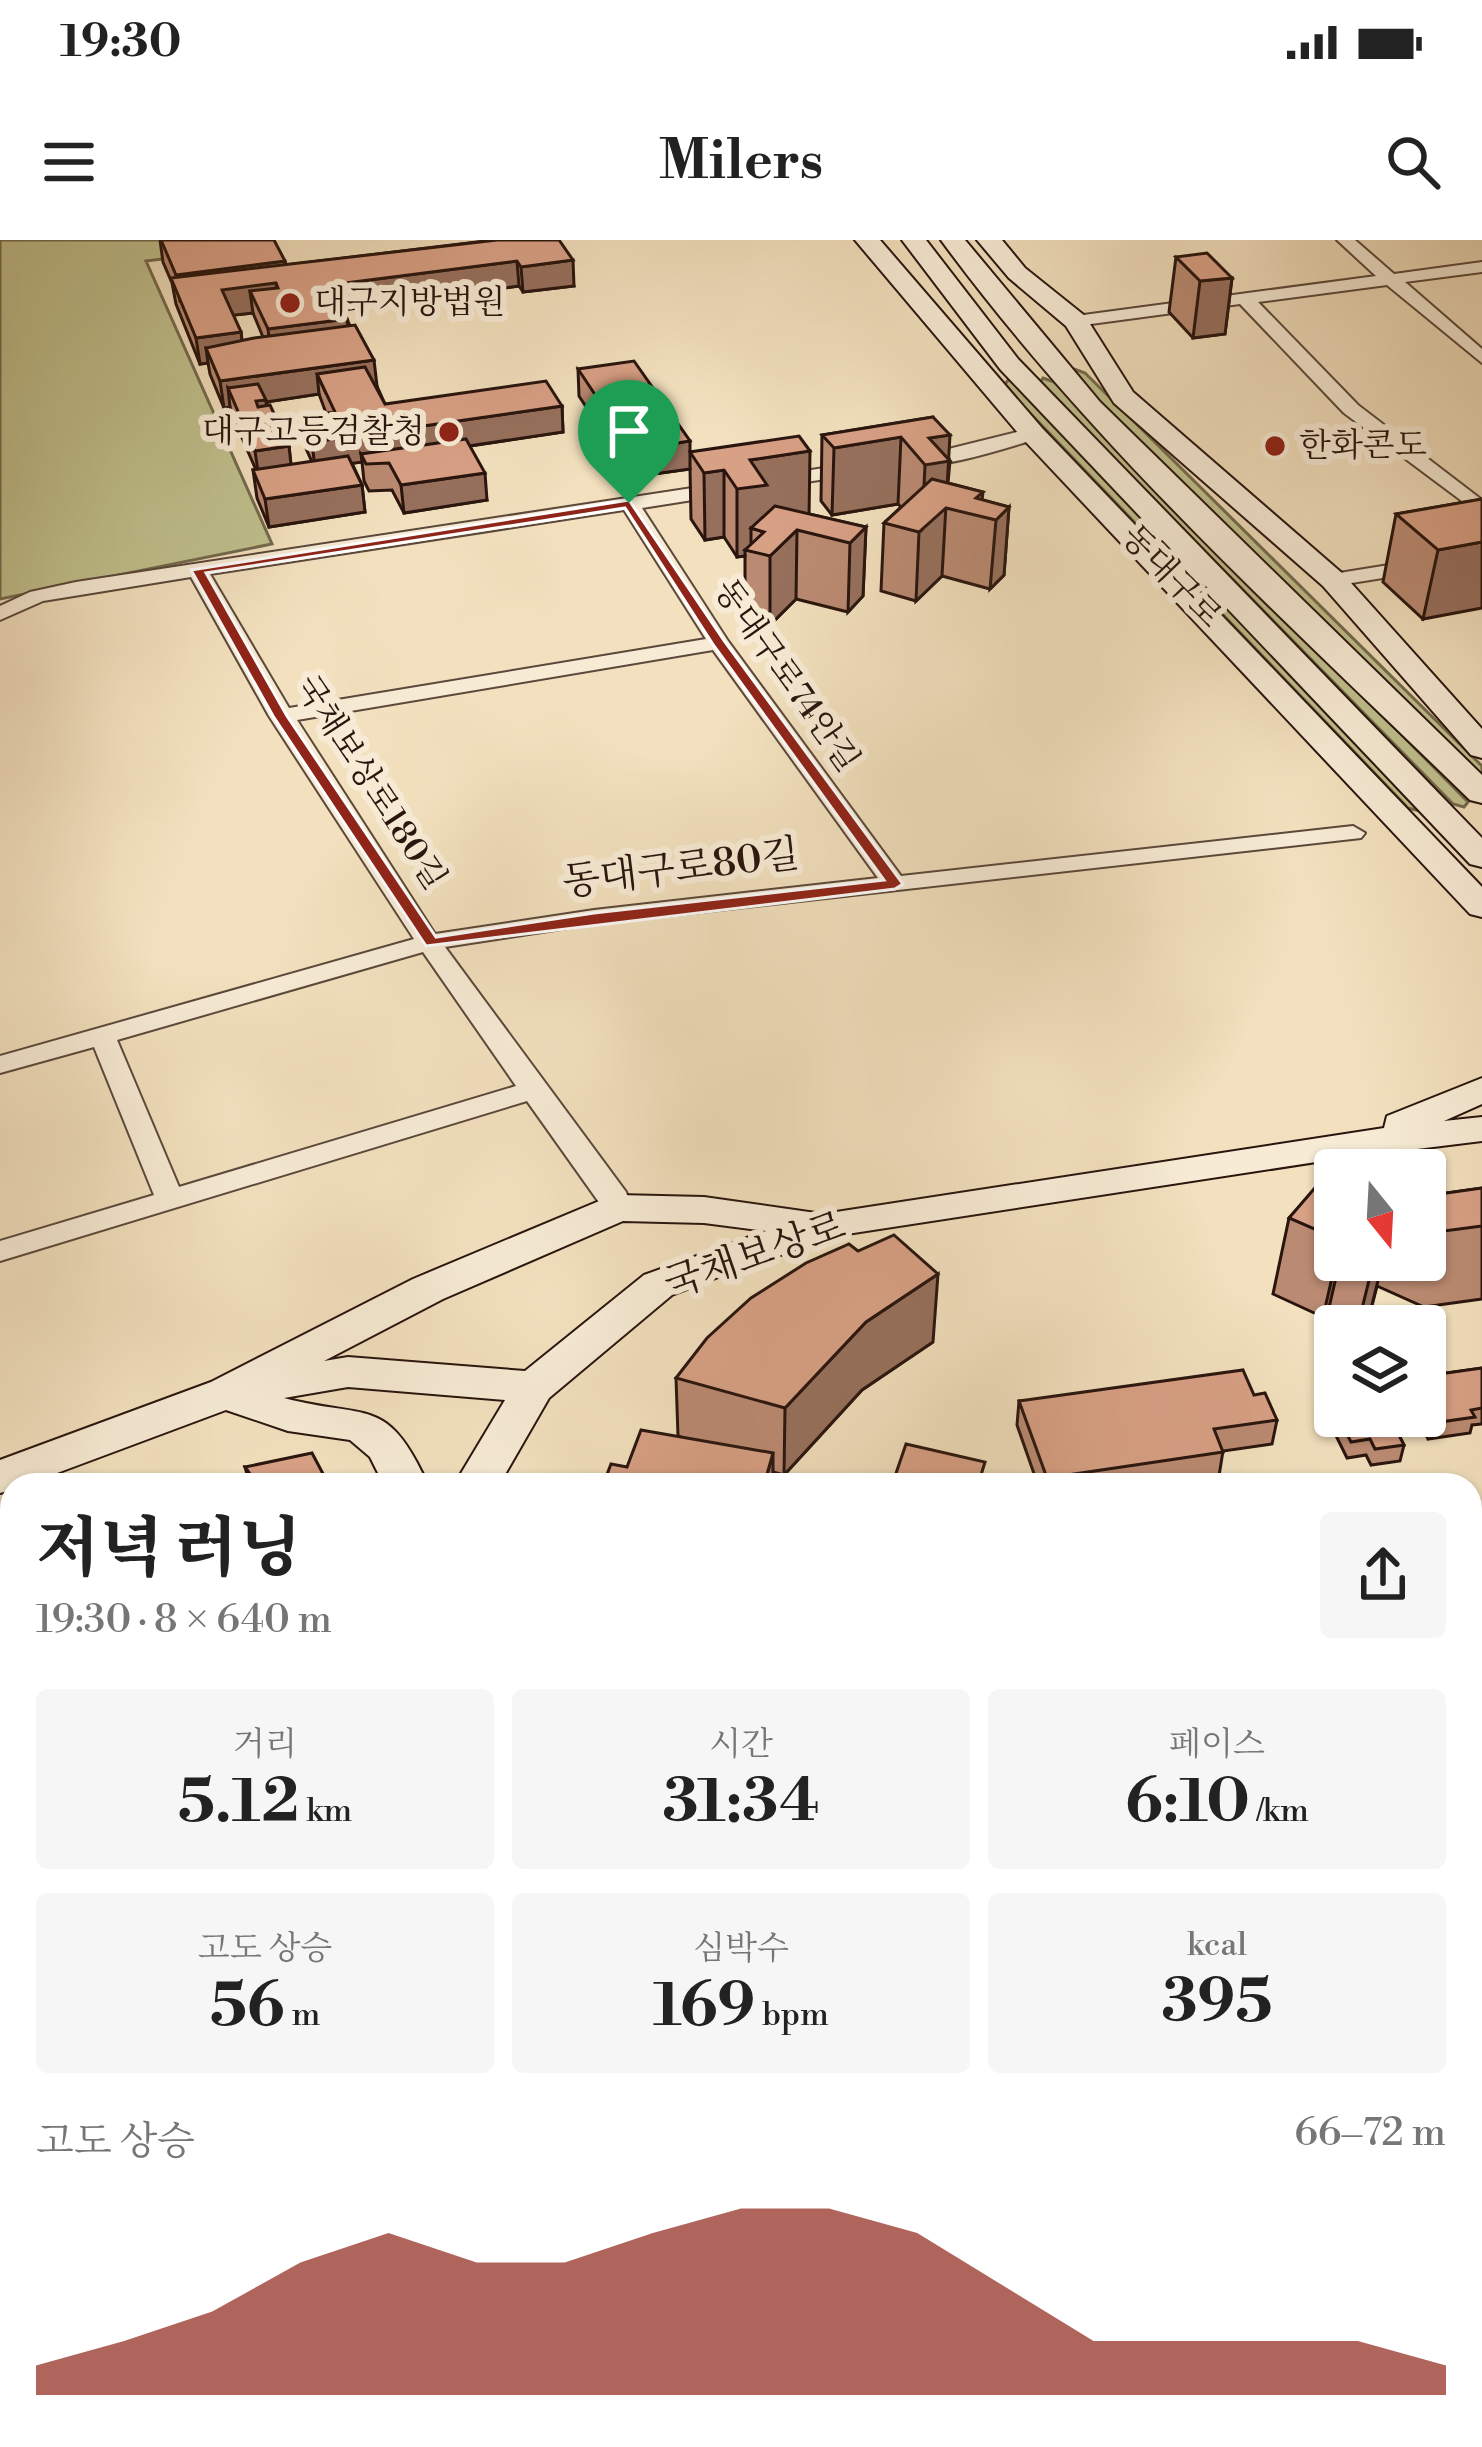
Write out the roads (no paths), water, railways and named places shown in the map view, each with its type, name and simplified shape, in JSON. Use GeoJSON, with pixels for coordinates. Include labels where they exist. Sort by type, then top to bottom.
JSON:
{"type":"FeatureCollection","features":[{"type":"Feature","properties":{"kind":"main road","name":"동대구로"},"geometry":{"type":"LineString","coordinates":[[867,240],[1033,434],[1482,907]]}},
{"type":"Feature","properties":{"kind":"main road"},"geometry":{"type":"LineString","coordinates":[[989,240],[1018,273],[1076,322],[1123,397],[1333,580],[1482,748]]}},
{"type":"Feature","properties":{"kind":"main road","name":"동대구로"},"geometry":{"type":"LineString","coordinates":[[955,243],[1091,408],[1482,793]]}},
{"type":"Feature","properties":{"kind":"main road"},"geometry":{"type":"LineString","coordinates":[[917,244],[943,256],[956,253],[955,243]]}},
{"type":"Feature","properties":{"kind":"main road","name":"동대구로"},"geometry":{"type":"LineString","coordinates":[[917,244],[1009,364],[1482,857]]}},
{"type":"Feature","properties":{"kind":"main road"},"geometry":{"type":"LineString","coordinates":[[1336,1146],[1415,1120],[1482,1090]]}},
{"type":"Feature","properties":{"kind":"main road","name":"국채보상로"},"geometry":{"type":"LineString","coordinates":[[483,1473],[534,1387],[658,1285],[828,1226],[1336,1146],[1482,1129]]}},
{"type":"Feature","properties":{"kind":"main road"},"geometry":{"type":"LineString","coordinates":[[1336,1146],[1482,1146]]}},
{"type":"Feature","properties":{"kind":"main road"},"geometry":{"type":"LineString","coordinates":[[13,1473],[226,1393],[428,1289],[618,1208],[704,1210],[828,1226]]}},
{"type":"Feature","properties":{"kind":"main road"},"geometry":{"type":"LineString","coordinates":[[226,1393],[348,1372],[534,1387]]}},
{"type":"Feature","properties":{"kind":"main road"},"geometry":{"type":"LineString","coordinates":[[226,1393],[293,1417],[354,1421],[374,1432],[401,1473]]}},
{"type":"Feature","properties":{"kind":"street"},"geometry":{"type":"LineString","coordinates":[[1345,240],[1482,358]]}},
{"type":"Feature","properties":{"kind":"street"},"geometry":{"type":"LineString","coordinates":[[1076,322],[1482,267]]}},
{"type":"Feature","properties":{"kind":"street"},"geometry":{"type":"LineString","coordinates":[[1246,299],[1352,409],[1482,510]]}},
{"type":"Feature","properties":{"kind":"street"},"geometry":{"type":"LineString","coordinates":[[898,463],[965,453],[1033,434]]}},
{"type":"Feature","properties":{"kind":"street"},"geometry":{"type":"LineString","coordinates":[[0,614],[37,596],[875,466]]}},
{"type":"Feature","properties":{"kind":"street","name":"동대구로74안길"},"geometry":{"type":"LineString","coordinates":[[629,503],[719,643],[895,884]]}},
{"type":"Feature","properties":{"kind":"street"},"geometry":{"type":"LineString","coordinates":[[1333,580],[1482,556]]}},
{"type":"Feature","properties":{"kind":"street","name":"국채보상로180길"},"geometry":{"type":"LineString","coordinates":[[198,570],[280,716],[530,1090],[616,1199],[618,1208]]}},
{"type":"Feature","properties":{"kind":"street"},"geometry":{"type":"LineString","coordinates":[[280,716],[719,643]]}},
{"type":"Feature","properties":{"kind":"street","name":"동대구로80길"},"geometry":{"type":"LineString","coordinates":[[0,1065],[431,942],[594,917],[1353,833]]}},
{"type":"Feature","properties":{"kind":"street"},"geometry":{"type":"LineString","coordinates":[[102,1035],[170,1200]]}},
{"type":"Feature","properties":{"kind":"street"},"geometry":{"type":"LineString","coordinates":[[0,1251],[530,1090]]}},
{"type":"Feature","properties":{"kind":"place","name":"대구지방법원"},"geometry":{"type":"Point","coordinates":[290,303]}},
{"type":"Feature","properties":{"kind":"place","name":"대구고등검찰청"},"geometry":{"type":"Point","coordinates":[449,432]}},
{"type":"Feature","properties":{"kind":"place","name":"한화콘도"},"geometry":{"type":"Point","coordinates":[1275,446]}}]}
